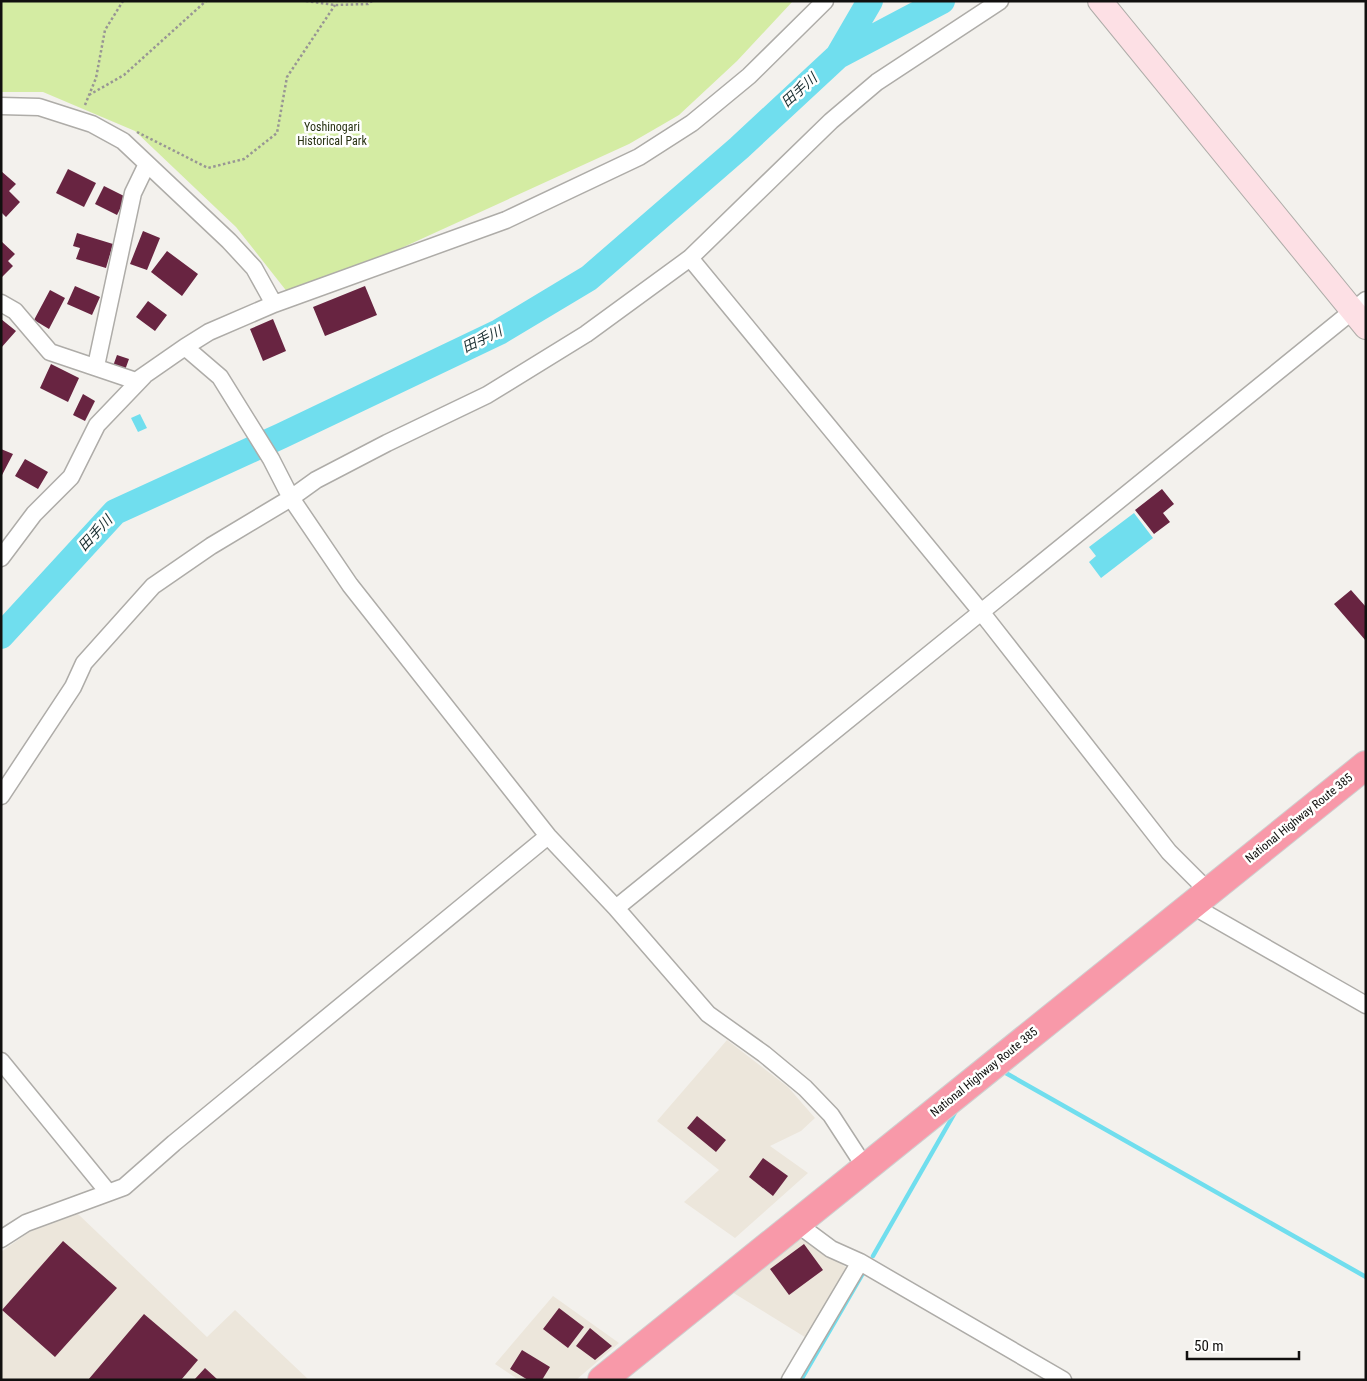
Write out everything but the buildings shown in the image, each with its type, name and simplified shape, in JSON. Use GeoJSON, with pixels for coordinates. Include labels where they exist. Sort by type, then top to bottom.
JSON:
{"type":"FeatureCollection","features":[{"type":"Feature","properties":{"kind":"highway","name":"National Highway Route 385"},"geometry":{"type":"LineString","coordinates":[[602,1380],[1366,765]]}},
{"type":"Feature","properties":{"kind":"street"},"geometry":{"type":"LineString","coordinates":[[1,303],[15,311],[50,352],[136,381],[208,332],[274,304],[506,220],[639,157],[692,122],[742,82],[825,1]]}},
{"type":"Feature","properties":{"kind":"street"},"geometry":{"type":"LineString","coordinates":[[1,796],[73,687],[84,663],[153,586],[211,546],[291,498],[316,480],[386,443],[487,395],[586,334],[690,258],[831,121],[877,82],[1000,1]]}},
{"type":"Feature","properties":{"kind":"street"},"geometry":{"type":"LineString","coordinates":[[616,908],[982,613],[1361,313],[1100,1]]}},
{"type":"Feature","properties":{"kind":"street"},"geometry":{"type":"LineString","coordinates":[[1,106],[39,107],[92,124],[123,141],[229,241],[254,268],[274,304]]}},
{"type":"Feature","properties":{"kind":"street"},"geometry":{"type":"LineString","coordinates":[[96,366],[133,193],[147,164]]}},
{"type":"Feature","properties":{"kind":"street"},"geometry":{"type":"LineString","coordinates":[[690,258],[982,613],[1169,852],[1199,898],[1366,1004]]}},
{"type":"Feature","properties":{"kind":"street"},"geometry":{"type":"LineString","coordinates":[[185,347],[220,377],[271,459],[291,498],[350,585],[548,836],[616,908],[708,1014],[764,1054],[805,1088],[831,1115],[859,1158],[870,1163]]}},
{"type":"Feature","properties":{"kind":"street"},"geometry":{"type":"LineString","coordinates":[[1,558],[34,514],[71,476],[97,425],[144,376]]}},
{"type":"Feature","properties":{"kind":"street"},"geometry":{"type":"LineString","coordinates":[[1,1239],[26,1223],[124,1187],[548,836]]}},
{"type":"Feature","properties":{"kind":"street"},"geometry":{"type":"LineString","coordinates":[[1,1061],[108,1192]]}},
{"type":"Feature","properties":{"kind":"street"},"geometry":{"type":"LineString","coordinates":[[796,1223],[831,1250],[860,1262],[1063,1380]]}},
{"type":"Feature","properties":{"kind":"street"},"geometry":{"type":"LineString","coordinates":[[790,1380],[860,1262]]}},
{"type":"Feature","properties":{"kind":"path"},"geometry":{"type":"LineString","coordinates":[[85,105],[96,78],[105,30],[123,1]]}},
{"type":"Feature","properties":{"kind":"path"},"geometry":{"type":"LineString","coordinates":[[89,95],[124,75],[206,1]]}},
{"type":"Feature","properties":{"kind":"path"},"geometry":{"type":"LineString","coordinates":[[306,1],[334,5],[368,4],[372,1]]}},
{"type":"Feature","properties":{"kind":"path"},"geometry":{"type":"LineString","coordinates":[[134,130],[208,168],[244,160],[277,133],[287,76],[334,5]]}},
{"type":"Feature","properties":{"kind":"shaded area"},"geometry":{"type":"Polygon","coordinates":[[[727,1040],[788,1087],[815,1118],[801,1131],[770,1146],[808,1173],[735,1238],[684,1202],[719,1170],[657,1121],[727,1040]]]}},
{"type":"Feature","properties":{"kind":"shaded area"},"geometry":{"type":"Polygon","coordinates":[[[78,1214],[207,1337],[235,1310],[309,1380],[1,1380],[1,1252],[29,1232],[78,1214]]]}},
{"type":"Feature","properties":{"kind":"shaded area"},"geometry":{"type":"Polygon","coordinates":[[[801,1235],[851,1271],[808,1339],[732,1292],[801,1235]]]}},
{"type":"Feature","properties":{"kind":"shaded area"},"geometry":{"type":"Polygon","coordinates":[[[553,1296],[619,1343],[576,1380],[519,1380],[495,1364],[553,1296]]]}},
{"type":"Feature","properties":{"kind":"green space","name":"Yoshinogari Historical Park"},"geometry":{"type":"Polygon","coordinates":[[[1,1],[793,1],[737,61],[679,115],[629,144],[292,298],[236,227],[135,131],[43,92],[1,92],[1,1]]]}},
{"type":"Feature","properties":{"kind":"water"},"geometry":{"type":"Polygon","coordinates":[[[140,414],[147,428],[138,432],[131,418],[140,414]]]}},
{"type":"Feature","properties":{"kind":"water"},"geometry":{"type":"Polygon","coordinates":[[[1134,513],[1153,538],[1101,578],[1089,562],[1096,556],[1089,547],[1134,513]]]}},
{"type":"Feature","properties":{"kind":"waterway"},"geometry":{"type":"LineString","coordinates":[[838,56],[870,1]]}},
{"type":"Feature","properties":{"kind":"waterway","name":"田手川"},"geometry":{"type":"LineString","coordinates":[[1,636],[115,512],[281,436],[499,332],[589,278],[739,148],[838,56],[942,1]]}},
{"type":"Feature","properties":{"kind":"waterway"},"geometry":{"type":"LineString","coordinates":[[1002,1073],[1004,1072],[1366,1277]]}},
{"type":"Feature","properties":{"kind":"waterway"},"geometry":{"type":"LineString","coordinates":[[873,1256],[957,1109]]}},
{"type":"Feature","properties":{"kind":"waterway"},"geometry":{"type":"LineString","coordinates":[[801,1380],[863,1273]]}}]}
